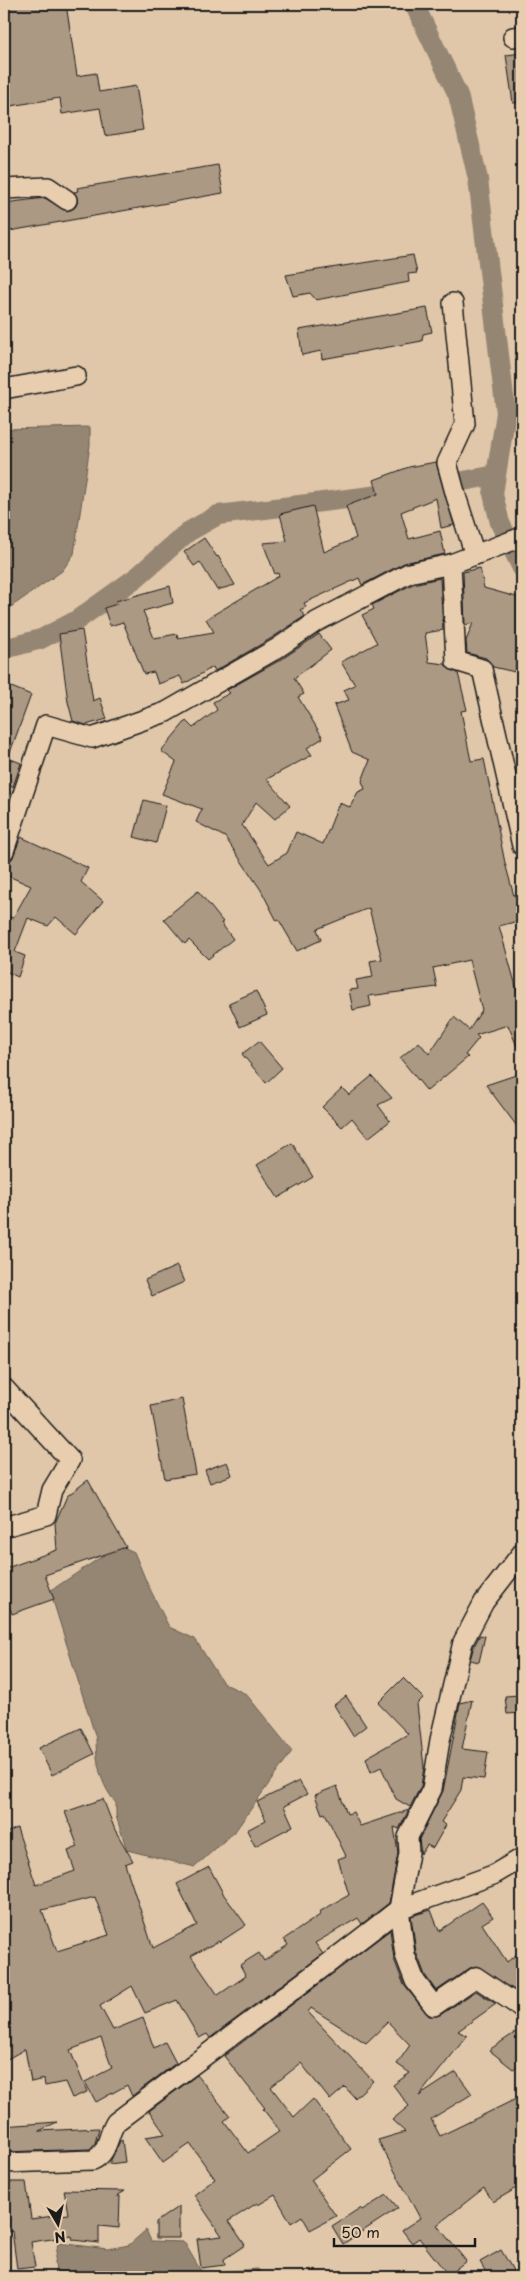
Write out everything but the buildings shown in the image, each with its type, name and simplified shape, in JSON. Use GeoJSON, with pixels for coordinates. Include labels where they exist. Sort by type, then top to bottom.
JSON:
{"type":"FeatureCollection","features":[{"type":"Feature","properties":{"kind":"street"},"geometry":{"type":"LineString","coordinates":[[4,189],[48,187],[67,200]]}},
{"type":"Feature","properties":{"kind":"street"},"geometry":{"type":"LineString","coordinates":[[453,303],[465,424],[447,464],[456,496],[480,553]]}},
{"type":"Feature","properties":{"kind":"street"},"geometry":{"type":"LineString","coordinates":[[4,389],[76,376]]}},
{"type":"Feature","properties":{"kind":"street"},"geometry":{"type":"LineString","coordinates":[[4,851],[46,726],[92,738],[166,712],[276,649],[316,622],[409,573],[451,564],[522,537]]}},
{"type":"Feature","properties":{"kind":"street"},"geometry":{"type":"LineString","coordinates":[[451,564],[456,661],[482,670],[522,846]]}},
{"type":"Feature","properties":{"kind":"street"},"geometry":{"type":"LineString","coordinates":[[4,1388],[70,1460],[52,1490],[46,1515],[4,1527]]}},
{"type":"Feature","properties":{"kind":"street"},"geometry":{"type":"LineString","coordinates":[[520,1558],[484,1602],[463,1642],[440,1740],[432,1789],[408,1837],[409,1853],[399,1909],[405,1955],[415,1981],[434,2006],[476,1977],[522,2008]]}},
{"type":"Feature","properties":{"kind":"street"},"geometry":{"type":"LineString","coordinates":[[4,2163],[93,2160],[99,2157],[106,2150],[110,2131],[116,2122],[317,1974],[399,1909],[493,1875],[522,1858]]}},
{"type":"Feature","properties":{"kind":"shaded area"},"geometry":{"type":"Polygon","coordinates":[[[90,427],[90,445],[74,554],[62,571],[4,610],[4,429],[90,427]]]}},
{"type":"Feature","properties":{"kind":"shaded area"},"geometry":{"type":"Polygon","coordinates":[[[119,1545],[134,1552],[169,1627],[195,1639],[223,1683],[246,1694],[292,1751],[236,1830],[195,1867],[127,1850],[116,1816],[116,1803],[106,1788],[100,1772],[96,1738],[50,1591],[119,1545]]]}},
{"type":"Feature","properties":{"kind":"shaded area"},"geometry":{"type":"Polygon","coordinates":[[[146,2230],[151,2241],[184,2242],[202,2273],[258,2269],[262,2277],[56,2277],[55,2262],[58,2243],[108,2249],[129,2245],[146,2230]]]}},
{"type":"Feature","properties":{"kind":"waterway"},"geometry":{"type":"LineString","coordinates":[[414,4],[458,95],[478,179],[506,413],[493,494],[500,523],[522,568]]}},
{"type":"Feature","properties":{"kind":"waterway"},"geometry":{"type":"LineString","coordinates":[[436,486],[496,475]]}},
{"type":"Feature","properties":{"kind":"waterway"},"geometry":{"type":"LineString","coordinates":[[8,648],[41,639],[77,620],[137,577],[188,532],[218,515],[395,493]]}}]}
